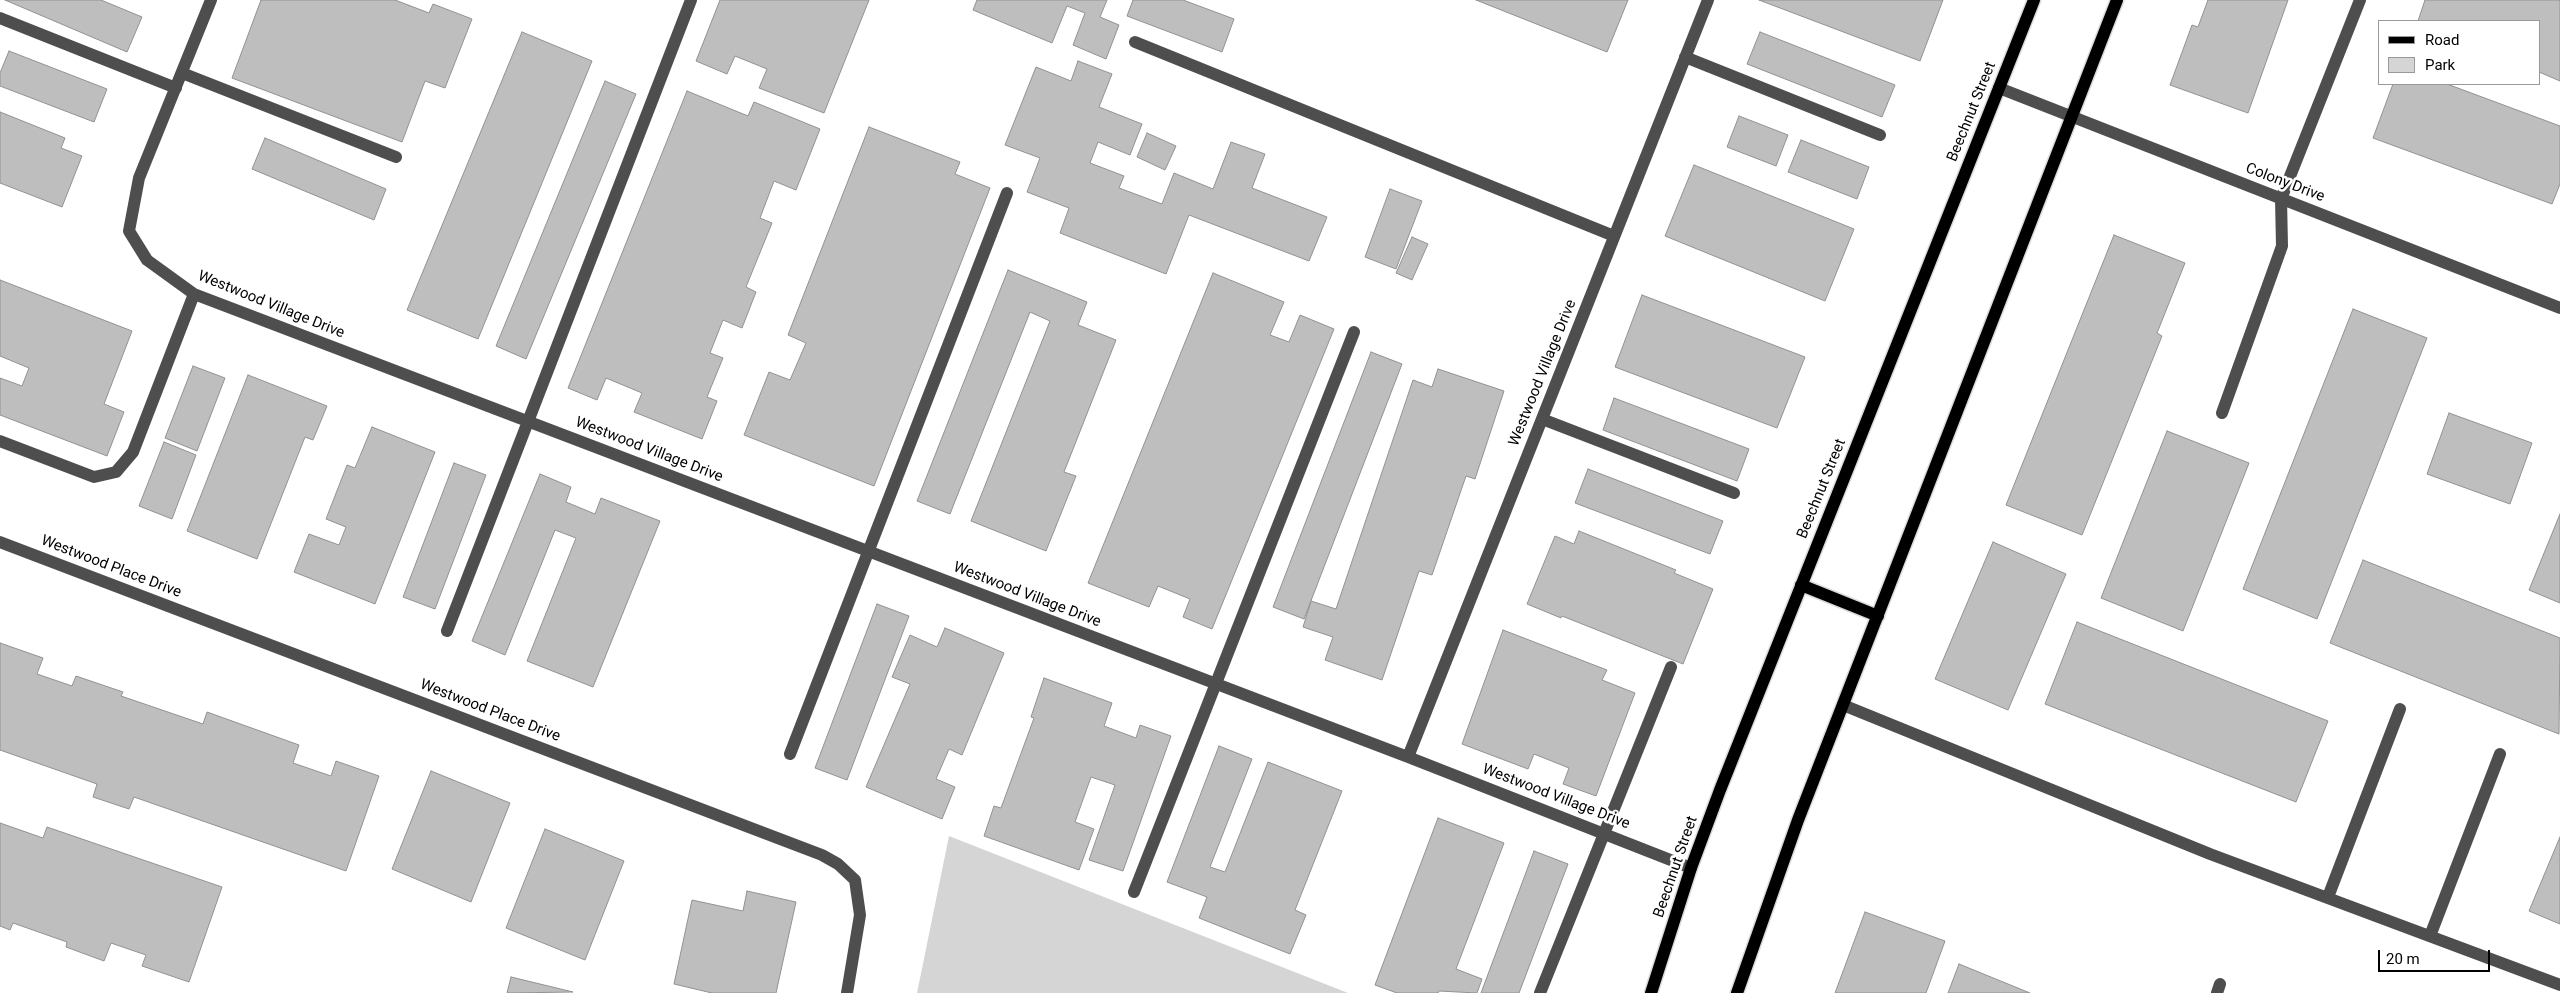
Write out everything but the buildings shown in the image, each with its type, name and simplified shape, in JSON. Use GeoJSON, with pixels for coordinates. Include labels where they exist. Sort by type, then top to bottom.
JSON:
{"type":"FeatureCollection","features":[{"type":"Feature","properties":{"kind":"main road","name":"Beechnut Street"},"geometry":{"type":"LineString","coordinates":[[1651,993],[1691,868],[1801,585],[2034,0]]}},
{"type":"Feature","properties":{"kind":"main road"},"geometry":{"type":"LineString","coordinates":[[1737,993],[1798,820],[2117,0]]}},
{"type":"Feature","properties":{"kind":"main road"},"geometry":{"type":"LineString","coordinates":[[1801,585],[1878,616]]}},
{"type":"Feature","properties":{"kind":"street","name":"Westwood Village Drive"},"geometry":{"type":"LineString","coordinates":[[211,0],[139,178],[129,231],[147,260],[194,294],[1408,757],[1691,868]]}},
{"type":"Feature","properties":{"kind":"street"},"geometry":{"type":"LineString","coordinates":[[447,631],[691,0]]}},
{"type":"Feature","properties":{"kind":"street","name":"Westwood Village Drive"},"geometry":{"type":"LineString","coordinates":[[1408,757],[1708,0]]}},
{"type":"Feature","properties":{"kind":"street"},"geometry":{"type":"LineString","coordinates":[[2222,413],[2282,246],[2281,199],[2360,0]]}},
{"type":"Feature","properties":{"kind":"street"},"geometry":{"type":"LineString","coordinates":[[0,18],[176,88]]}},
{"type":"Feature","properties":{"kind":"street"},"geometry":{"type":"LineString","coordinates":[[1135,42],[1614,236]]}},
{"type":"Feature","properties":{"kind":"street"},"geometry":{"type":"LineString","coordinates":[[1685,57],[1880,135]]}},
{"type":"Feature","properties":{"kind":"street"},"geometry":{"type":"LineString","coordinates":[[182,73],[396,157]]}},
{"type":"Feature","properties":{"kind":"street","name":"Colony Drive"},"geometry":{"type":"LineString","coordinates":[[1999,88],[2560,308]]}},
{"type":"Feature","properties":{"kind":"street"},"geometry":{"type":"LineString","coordinates":[[790,754],[1007,193]]}},
{"type":"Feature","properties":{"kind":"street"},"geometry":{"type":"LineString","coordinates":[[0,441],[94,477],[116,472],[133,452],[194,294]]}},
{"type":"Feature","properties":{"kind":"street"},"geometry":{"type":"LineString","coordinates":[[1134,892],[1354,332]]}},
{"type":"Feature","properties":{"kind":"street"},"geometry":{"type":"LineString","coordinates":[[1542,419],[1734,493]]}},
{"type":"Feature","properties":{"kind":"street","name":"Westwood Place Drive"},"geometry":{"type":"LineString","coordinates":[[0,542],[822,855],[838,864],[855,880],[860,915],[847,993]]}},
{"type":"Feature","properties":{"kind":"street"},"geometry":{"type":"LineString","coordinates":[[1540,993],[1671,667]]}},
{"type":"Feature","properties":{"kind":"street"},"geometry":{"type":"LineString","coordinates":[[1843,705],[2200,850],[2560,985]]}},
{"type":"Feature","properties":{"kind":"street"},"geometry":{"type":"LineString","coordinates":[[2328,897],[2400,709]]}},
{"type":"Feature","properties":{"kind":"street"},"geometry":{"type":"LineString","coordinates":[[2430,936],[2500,754]]}},
{"type":"Feature","properties":{"kind":"green space"},"geometry":{"type":"Polygon","coordinates":[[[949,836],[1348,993],[917,993],[949,836]]]}}]}
